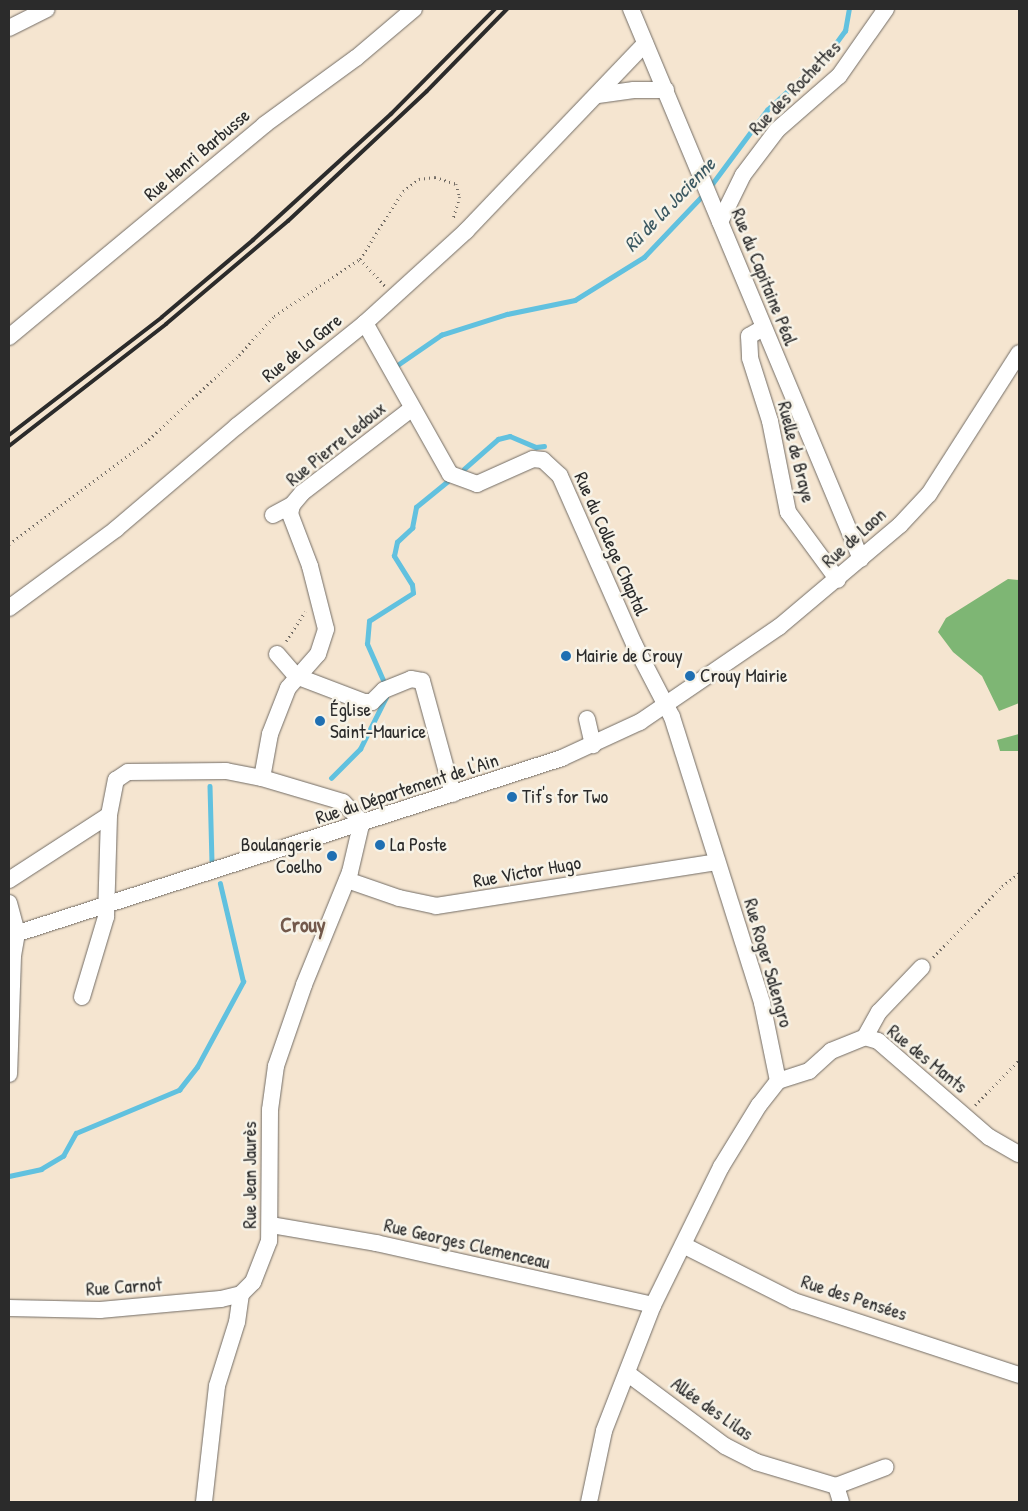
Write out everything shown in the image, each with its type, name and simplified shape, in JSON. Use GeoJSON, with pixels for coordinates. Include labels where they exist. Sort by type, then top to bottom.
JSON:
{"type":"FeatureCollection","features":[{"type":"Feature","properties":{"kind":"street"},"geometry":{"type":"LineString","coordinates":[[9,28],[46,9]]}},
{"type":"Feature","properties":{"kind":"street","name":"Rue Henri Barbusse"},"geometry":{"type":"LineString","coordinates":[[9,337],[264,125],[356,58],[414,9]]}},
{"type":"Feature","properties":{"kind":"street","name":"Rue du Capitaine Péal"},"geometry":{"type":"LineString","coordinates":[[631,9],[861,559]]}},
{"type":"Feature","properties":{"kind":"street","name":"Rue des Rochettes"},"geometry":{"type":"LineString","coordinates":[[720,222],[738,182],[754,160],[778,130],[839,76],[886,9]]}},
{"type":"Feature","properties":{"kind":"street","name":"Rue de la Gare"},"geometry":{"type":"LineString","coordinates":[[9,608],[116,529],[236,426],[365,323],[466,231],[646,44]]}},
{"type":"Feature","properties":{"kind":"street"},"geometry":{"type":"LineString","coordinates":[[598,95],[634,90],[666,90]]}},
{"type":"Feature","properties":{"kind":"street","name":"Rue du College Chaptal"},"geometry":{"type":"LineString","coordinates":[[365,323],[411,409],[450,474],[461,480],[477,484],[533,459],[543,460],[560,476],[634,644],[666,706]]}},
{"type":"Feature","properties":{"kind":"street","name":"Ruelle de Braye"},"geometry":{"type":"LineString","coordinates":[[763,328],[749,336],[750,358],[770,421],[788,512],[838,580]]}},
{"type":"Feature","properties":{"kind":"street","name":"Rue de Laon"},"geometry":{"type":"LineString","coordinates":[[666,706],[779,628],[838,580],[929,494],[1019,353]]}},
{"type":"Feature","properties":{"kind":"street","name":"Rue Pierre Ledoux"},"geometry":{"type":"LineString","coordinates":[[262,778],[270,734],[288,688],[296,676],[318,654],[326,629],[310,566],[290,514],[292,505],[302,493],[411,409]]}},
{"type":"Feature","properties":{"kind":"street"},"geometry":{"type":"LineString","coordinates":[[273,515],[292,505]]}},
{"type":"Feature","properties":{"kind":"street"},"geometry":{"type":"LineString","coordinates":[[277,654],[296,676],[364,702],[372,702],[385,691],[411,679],[422,682],[453,794]]}},
{"type":"Feature","properties":{"kind":"street","name":"Rue du Département de l'Ain"},"geometry":{"type":"LineString","coordinates":[[12,929],[108,904],[453,794],[593,745],[666,706]]}},
{"type":"Feature","properties":{"kind":"street","name":"Rue Roger Salengro"},"geometry":{"type":"LineString","coordinates":[[666,706],[762,1003],[778,1081]]}},
{"type":"Feature","properties":{"kind":"street"},"geometry":{"type":"LineString","coordinates":[[587,719],[593,745]]}},
{"type":"Feature","properties":{"kind":"street"},"geometry":{"type":"LineString","coordinates":[[82,997],[108,904],[110,815],[116,780],[128,772],[226,771],[262,778],[343,802],[356,812],[360,825]]}},
{"type":"Feature","properties":{"kind":"street"},"geometry":{"type":"LineString","coordinates":[[9,880],[110,815]]}},
{"type":"Feature","properties":{"kind":"street","name":"Rue Jean Jaurès"},"geometry":{"type":"LineString","coordinates":[[204,1502],[217,1386],[237,1322],[241,1294],[253,1282],[265,1253],[272,1225],[268,1173],[270,1110],[276,1066],[304,985],[347,880],[360,825]]}},
{"type":"Feature","properties":{"kind":"street","name":"Rue Victor Hugo"},"geometry":{"type":"LineString","coordinates":[[347,880],[399,898],[436,906],[717,862]]}},
{"type":"Feature","properties":{"kind":"street"},"geometry":{"type":"LineString","coordinates":[[9,903],[13,956],[9,1074]]}},
{"type":"Feature","properties":{"kind":"street"},"geometry":{"type":"LineString","coordinates":[[865,1037],[880,1012],[922,967]]}},
{"type":"Feature","properties":{"kind":"street","name":"Rue des Mants"},"geometry":{"type":"LineString","coordinates":[[778,1081],[809,1071],[831,1051],[865,1037],[878,1041],[989,1136],[1019,1154]]}},
{"type":"Feature","properties":{"kind":"street"},"geometry":{"type":"LineString","coordinates":[[589,1502],[604,1431],[653,1305],[684,1245],[720,1167],[759,1105],[778,1081]]}},
{"type":"Feature","properties":{"kind":"street","name":"Rue Georges Clemenceau"},"geometry":{"type":"LineString","coordinates":[[272,1225],[376,1243],[653,1305]]}},
{"type":"Feature","properties":{"kind":"street","name":"Rue des Pensées"},"geometry":{"type":"LineString","coordinates":[[684,1245],[794,1301],[1019,1375]]}},
{"type":"Feature","properties":{"kind":"street","name":"Rue Carnot"},"geometry":{"type":"LineString","coordinates":[[9,1308],[100,1310],[221,1299],[241,1294]]}},
{"type":"Feature","properties":{"kind":"street","name":"Allée des Lilas"},"geometry":{"type":"LineString","coordinates":[[627,1372],[725,1446],[756,1462],[836,1486]]}},
{"type":"Feature","properties":{"kind":"street"},"geometry":{"type":"LineString","coordinates":[[841,1502],[836,1486],[886,1467]]}},
{"type":"Feature","properties":{"kind":"path"},"geometry":{"type":"LineString","coordinates":[[9,544],[145,443],[239,355],[274,316],[360,259],[403,191],[419,179],[435,177],[456,184],[460,197],[452,224]]}},
{"type":"Feature","properties":{"kind":"path"},"geometry":{"type":"LineString","coordinates":[[360,259],[394,296]]}},
{"type":"Feature","properties":{"kind":"path"},"geometry":{"type":"LineString","coordinates":[[277,654],[306,610]]}},
{"type":"Feature","properties":{"kind":"path"},"geometry":{"type":"LineString","coordinates":[[922,967],[948,945],[1002,886],[1019,873]]}},
{"type":"Feature","properties":{"kind":"path"},"geometry":{"type":"LineString","coordinates":[[965,1116],[1019,1060]]}},
{"type":"Feature","properties":{"kind":"green space"},"geometry":{"type":"Polygon","coordinates":[[[1008,579],[1019,580],[1019,703],[999,711],[982,676],[953,652],[938,632],[946,618],[1008,579]]]}},
{"type":"Feature","properties":{"kind":"green space"},"geometry":{"type":"Polygon","coordinates":[[[1019,734],[1019,751],[1000,751],[997,740],[1019,734]]]}},
{"type":"Feature","properties":{"kind":"waterway","name":"Rû de la Jocienne"},"geometry":{"type":"LineString","coordinates":[[709,188],[767,110],[828,54],[845,31],[849,9]]}},
{"type":"Feature","properties":{"kind":"waterway","name":"Rû de la Jocienne"},"geometry":{"type":"LineString","coordinates":[[396,366],[441,335],[507,314],[575,300],[644,257],[704,194]]}},
{"type":"Feature","properties":{"kind":"waterway"},"geometry":{"type":"LineString","coordinates":[[464,469],[498,439],[510,436],[536,447],[544,446]]}},
{"type":"Feature","properties":{"kind":"waterway"},"geometry":{"type":"LineString","coordinates":[[386,687],[367,644],[369,621],[413,593],[412,585],[394,556],[397,542],[412,528],[416,507],[448,481]]}},
{"type":"Feature","properties":{"kind":"waterway"},"geometry":{"type":"LineString","coordinates":[[331,778],[360,749],[386,697]]}},
{"type":"Feature","properties":{"kind":"waterway"},"geometry":{"type":"LineString","coordinates":[[210,786],[212,860]]}},
{"type":"Feature","properties":{"kind":"waterway"},"geometry":{"type":"LineString","coordinates":[[9,1176],[41,1169],[63,1156],[76,1133],[179,1090],[197,1067],[243,982],[220,884]]}},
{"type":"Feature","properties":{"kind":"railway"},"geometry":{"type":"LineString","coordinates":[[9,435],[162,317],[253,240],[391,114],[495,9]]}},
{"type":"Feature","properties":{"kind":"railway"},"geometry":{"type":"LineString","coordinates":[[9,446],[166,324],[288,221],[427,91],[507,9]]}},
{"type":"Feature","properties":{"kind":"place","name":"Mairie de Crouy"},"geometry":{"type":"Point","coordinates":[566,656]}},
{"type":"Feature","properties":{"kind":"place","name":"Crouy Mairie"},"geometry":{"type":"Point","coordinates":[690,676]}},
{"type":"Feature","properties":{"kind":"place","name":"Église Saint-Maurice"},"geometry":{"type":"Point","coordinates":[320,721]}},
{"type":"Feature","properties":{"kind":"place","name":"Tif's for Two"},"geometry":{"type":"Point","coordinates":[512,797]}},
{"type":"Feature","properties":{"kind":"place","name":"La Poste"},"geometry":{"type":"Point","coordinates":[380,845]}},
{"type":"Feature","properties":{"kind":"place","name":"Boulangerie Coelho"},"geometry":{"type":"Point","coordinates":[332,856]}},
{"type":"Feature","properties":{"kind":"district","name":"Crouy"},"geometry":{"type":"Point","coordinates":[303,925]}}]}
